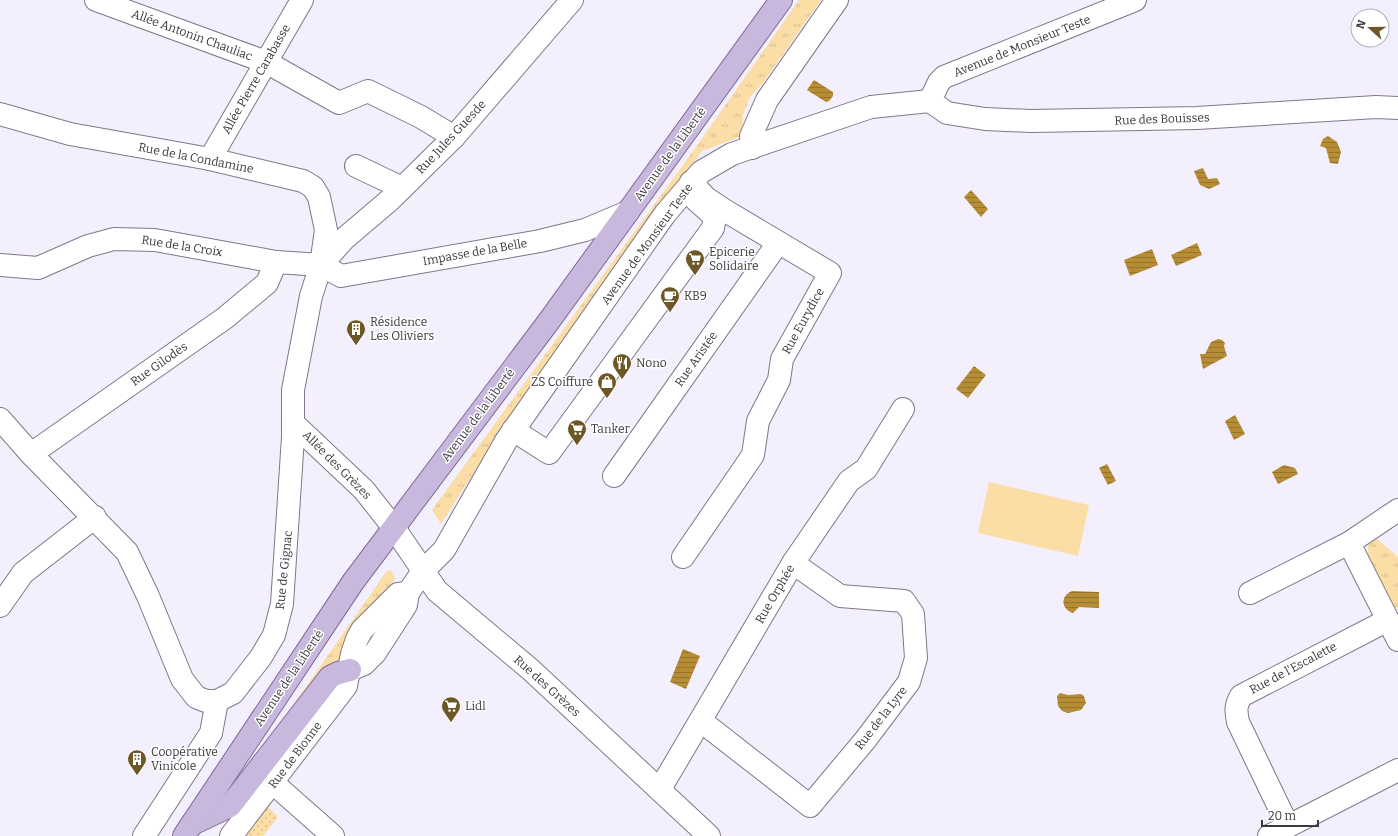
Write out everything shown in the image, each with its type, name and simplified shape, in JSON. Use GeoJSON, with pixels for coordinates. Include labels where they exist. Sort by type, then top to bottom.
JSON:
{"type":"FeatureCollection","features":[{"type":"Feature","properties":{"kind":"main road","name":"Avenue de la Liberté"},"geometry":{"type":"LineString","coordinates":[[187,830],[353,582],[628,212],[781,0]]}},
{"type":"Feature","properties":{"kind":"main road"},"geometry":{"type":"LineString","coordinates":[[187,830],[230,806],[330,677],[350,670]]}},
{"type":"Feature","properties":{"kind":"street","name":"Allée Antonin Chauliac"},"geometry":{"type":"LineString","coordinates":[[96,0],[266,62],[338,103],[368,91],[421,117],[454,137]]}},
{"type":"Feature","properties":{"kind":"street","name":"Allée Pierre Carabasse"},"geometry":{"type":"LineString","coordinates":[[210,159],[302,0]]}},
{"type":"Feature","properties":{"kind":"street","name":"Rue Jules Guesde"},"geometry":{"type":"LineString","coordinates":[[322,265],[344,239],[402,188],[454,137],[572,0]]}},
{"type":"Feature","properties":{"kind":"street"},"geometry":{"type":"LineString","coordinates":[[752,148],[751,136],[767,100],[838,0]]}},
{"type":"Feature","properties":{"kind":"street","name":"Avenue de Monsieur Teste"},"geometry":{"type":"LineString","coordinates":[[423,571],[444,550],[513,430],[665,214],[701,172],[732,154],[871,108],[930,101],[939,82],[944,77],[1134,0]]}},
{"type":"Feature","properties":{"kind":"street","name":"Rue des Bouisses"},"geometry":{"type":"LineString","coordinates":[[930,101],[947,113],[985,119],[1031,121],[1197,118],[1376,107],[1398,108]]}},
{"type":"Feature","properties":{"kind":"street","name":"Rue de la Condamine"},"geometry":{"type":"LineString","coordinates":[[0,114],[70,134],[210,159],[303,181],[313,188],[319,197],[326,230],[322,265]]}},
{"type":"Feature","properties":{"kind":"street"},"geometry":{"type":"LineString","coordinates":[[356,166],[402,188]]}},
{"type":"Feature","properties":{"kind":"street"},"geometry":{"type":"LineString","coordinates":[[513,430],[549,453],[713,228],[715,217],[700,203],[687,187]]}},
{"type":"Feature","properties":{"kind":"street","name":"Rue Eurydice"},"geometry":{"type":"LineString","coordinates":[[683,557],[753,455],[758,421],[779,380],[782,359],[830,273],[687,187]]}},
{"type":"Feature","properties":{"kind":"street","name":"Impasse de la Belle"},"geometry":{"type":"LineString","coordinates":[[322,265],[340,276],[540,241],[585,230],[628,212]]}},
{"type":"Feature","properties":{"kind":"street","name":"Rue de la Croix"},"geometry":{"type":"LineString","coordinates":[[0,265],[38,268],[88,246],[114,239],[154,240],[276,262],[322,265]]}},
{"type":"Feature","properties":{"kind":"street","name":"Rue Aristée"},"geometry":{"type":"LineString","coordinates":[[614,476],[778,243]]}},
{"type":"Feature","properties":{"kind":"street","name":"Rue Gilodès"},"geometry":{"type":"LineString","coordinates":[[31,454],[225,318],[267,283],[276,262]]}},
{"type":"Feature","properties":{"kind":"street","name":"Rue de Gignac"},"geometry":{"type":"LineString","coordinates":[[217,702],[233,693],[261,657],[276,629],[282,604],[286,567],[293,423],[292,390],[311,296],[322,265]]}},
{"type":"Feature","properties":{"kind":"street","name":"Rue Orphée"},"geometry":{"type":"LineString","coordinates":[[660,789],[793,563],[849,481],[866,469],[903,408]]}},
{"type":"Feature","properties":{"kind":"street"},"geometry":{"type":"LineString","coordinates":[[0,419],[31,454],[127,552],[148,596],[182,679],[196,697],[206,701],[217,702],[211,733],[144,836]]}},
{"type":"Feature","properties":{"kind":"street","name":"Allée des Grèzes"},"geometry":{"type":"LineString","coordinates":[[293,423],[364,490],[394,528]]}},
{"type":"Feature","properties":{"kind":"street"},"geometry":{"type":"LineString","coordinates":[[1250,593],[1349,543],[1398,510]]}},
{"type":"Feature","properties":{"kind":"street"},"geometry":{"type":"LineString","coordinates":[[0,606],[23,573],[95,518]]}},
{"type":"Feature","properties":{"kind":"street","name":"Rue des Grèzes"},"geometry":{"type":"LineString","coordinates":[[394,528],[437,591],[531,670],[709,836]]}},
{"type":"Feature","properties":{"kind":"street"},"geometry":{"type":"LineString","coordinates":[[1349,543],[1398,640]]}},
{"type":"Feature","properties":{"kind":"street","name":"Rue de la Lyre"},"geometry":{"type":"LineString","coordinates":[[701,721],[810,806],[866,739],[909,682],[916,658],[913,614],[904,601],[840,596],[793,563]]}},
{"type":"Feature","properties":{"kind":"street"},"geometry":{"type":"LineString","coordinates":[[350,670],[364,664],[375,653],[406,605],[408,593],[423,571]]}},
{"type":"Feature","properties":{"kind":"street","name":"Rue de l'Escalette"},"geometry":{"type":"LineString","coordinates":[[1279,831],[1238,722],[1236,703],[1241,696],[1388,620]]}},
{"type":"Feature","properties":{"kind":"street","name":"Rue de Bionne"},"geometry":{"type":"LineString","coordinates":[[232,836],[346,686],[350,670]]}},
{"type":"Feature","properties":{"kind":"street"},"geometry":{"type":"LineString","coordinates":[[1279,831],[1398,770]]}},
{"type":"Feature","properties":{"kind":"street"},"geometry":{"type":"LineString","coordinates":[[273,783],[332,836]]}},
{"type":"Feature","properties":{"kind":"green space"},"geometry":{"type":"Polygon","coordinates":[[[799,0],[821,0],[763,83],[750,97],[743,115],[742,136],[702,151],[511,415],[441,524],[432,510],[691,154],[799,0]]]}},
{"type":"Feature","properties":{"kind":"green space"},"geometry":{"type":"Polygon","coordinates":[[[989,482],[1089,505],[1078,556],[978,533],[989,482]]]}},
{"type":"Feature","properties":{"kind":"green space"},"geometry":{"type":"Polygon","coordinates":[[[1376,538],[1398,557],[1398,608],[1395,609],[1368,555],[1368,545],[1376,538]]]}},
{"type":"Feature","properties":{"kind":"green space"},"geometry":{"type":"Polygon","coordinates":[[[391,570],[395,578],[387,598],[344,659],[337,661],[330,668],[271,737],[386,572],[391,570]]]}},
{"type":"Feature","properties":{"kind":"green space"},"geometry":{"type":"Polygon","coordinates":[[[266,805],[278,817],[263,836],[243,836],[266,805]]]}},
{"type":"Feature","properties":{"kind":"shaded area"},"geometry":{"type":"Polygon","coordinates":[[[814,80],[833,92],[833,96],[829,101],[826,102],[807,90],[814,80]]]}},
{"type":"Feature","properties":{"kind":"shaded area"},"geometry":{"type":"Polygon","coordinates":[[[1328,136],[1337,142],[1341,152],[1338,164],[1330,163],[1326,148],[1320,146],[1323,139],[1328,136]]]}},
{"type":"Feature","properties":{"kind":"shaded area"},"geometry":{"type":"Polygon","coordinates":[[[1203,168],[1208,179],[1217,178],[1220,184],[1209,189],[1200,185],[1194,171],[1203,168]]]}},
{"type":"Feature","properties":{"kind":"shaded area"},"geometry":{"type":"Polygon","coordinates":[[[971,190],[988,209],[981,217],[964,197],[971,190]]]}},
{"type":"Feature","properties":{"kind":"shaded area"},"geometry":{"type":"Polygon","coordinates":[[[1197,243],[1202,255],[1176,266],[1171,255],[1197,243]]]}},
{"type":"Feature","properties":{"kind":"shaded area"},"geometry":{"type":"Polygon","coordinates":[[[1152,249],[1158,265],[1130,276],[1124,260],[1152,249]]]}},
{"type":"Feature","properties":{"kind":"shaded area"},"geometry":{"type":"Polygon","coordinates":[[[1218,339],[1225,343],[1224,346],[1227,356],[1203,369],[1200,354],[1205,354],[1211,342],[1218,339]]]}},
{"type":"Feature","properties":{"kind":"shaded area"},"geometry":{"type":"Polygon","coordinates":[[[974,366],[986,375],[968,398],[956,389],[974,366]]]}},
{"type":"Feature","properties":{"kind":"shaded area"},"geometry":{"type":"Polygon","coordinates":[[[1235,415],[1245,434],[1234,440],[1225,421],[1235,415]]]}},
{"type":"Feature","properties":{"kind":"shaded area"},"geometry":{"type":"Polygon","coordinates":[[[1107,464],[1116,481],[1108,485],[1099,468],[1107,464]]]}},
{"type":"Feature","properties":{"kind":"shaded area"},"geometry":{"type":"Polygon","coordinates":[[[1284,465],[1295,468],[1298,474],[1278,484],[1272,472],[1284,465]]]}},
{"type":"Feature","properties":{"kind":"shaded area"},"geometry":{"type":"Polygon","coordinates":[[[1072,591],[1099,592],[1099,608],[1079,607],[1073,613],[1069,611],[1064,606],[1064,599],[1068,593],[1072,591]]]}},
{"type":"Feature","properties":{"kind":"shaded area"},"geometry":{"type":"Polygon","coordinates":[[[683,649],[700,656],[686,689],[670,682],[683,649]]]}},
{"type":"Feature","properties":{"kind":"shaded area"},"geometry":{"type":"Polygon","coordinates":[[[1060,693],[1068,695],[1081,694],[1084,696],[1086,703],[1081,710],[1068,713],[1062,711],[1058,706],[1057,696],[1060,693]]]}},
{"type":"Feature","properties":{"kind":"place","name":"Epicerie Solidaire"},"geometry":{"type":"Point","coordinates":[695,276]}},
{"type":"Feature","properties":{"kind":"place","name":"KB9"},"geometry":{"type":"Point","coordinates":[670,313]}},
{"type":"Feature","properties":{"kind":"place","name":"Résidence Les Oliviers"},"geometry":{"type":"Point","coordinates":[356,346]}},
{"type":"Feature","properties":{"kind":"place","name":"Nono"},"geometry":{"type":"Point","coordinates":[622,380]}},
{"type":"Feature","properties":{"kind":"place","name":"ZS Coiffure"},"geometry":{"type":"Point","coordinates":[607,399]}},
{"type":"Feature","properties":{"kind":"place","name":"Tanker"},"geometry":{"type":"Point","coordinates":[577,446]}},
{"type":"Feature","properties":{"kind":"place","name":"Lidl"},"geometry":{"type":"Point","coordinates":[451,723]}},
{"type":"Feature","properties":{"kind":"place","name":"Coopérative Vinicole"},"geometry":{"type":"Point","coordinates":[137,776]}}]}
